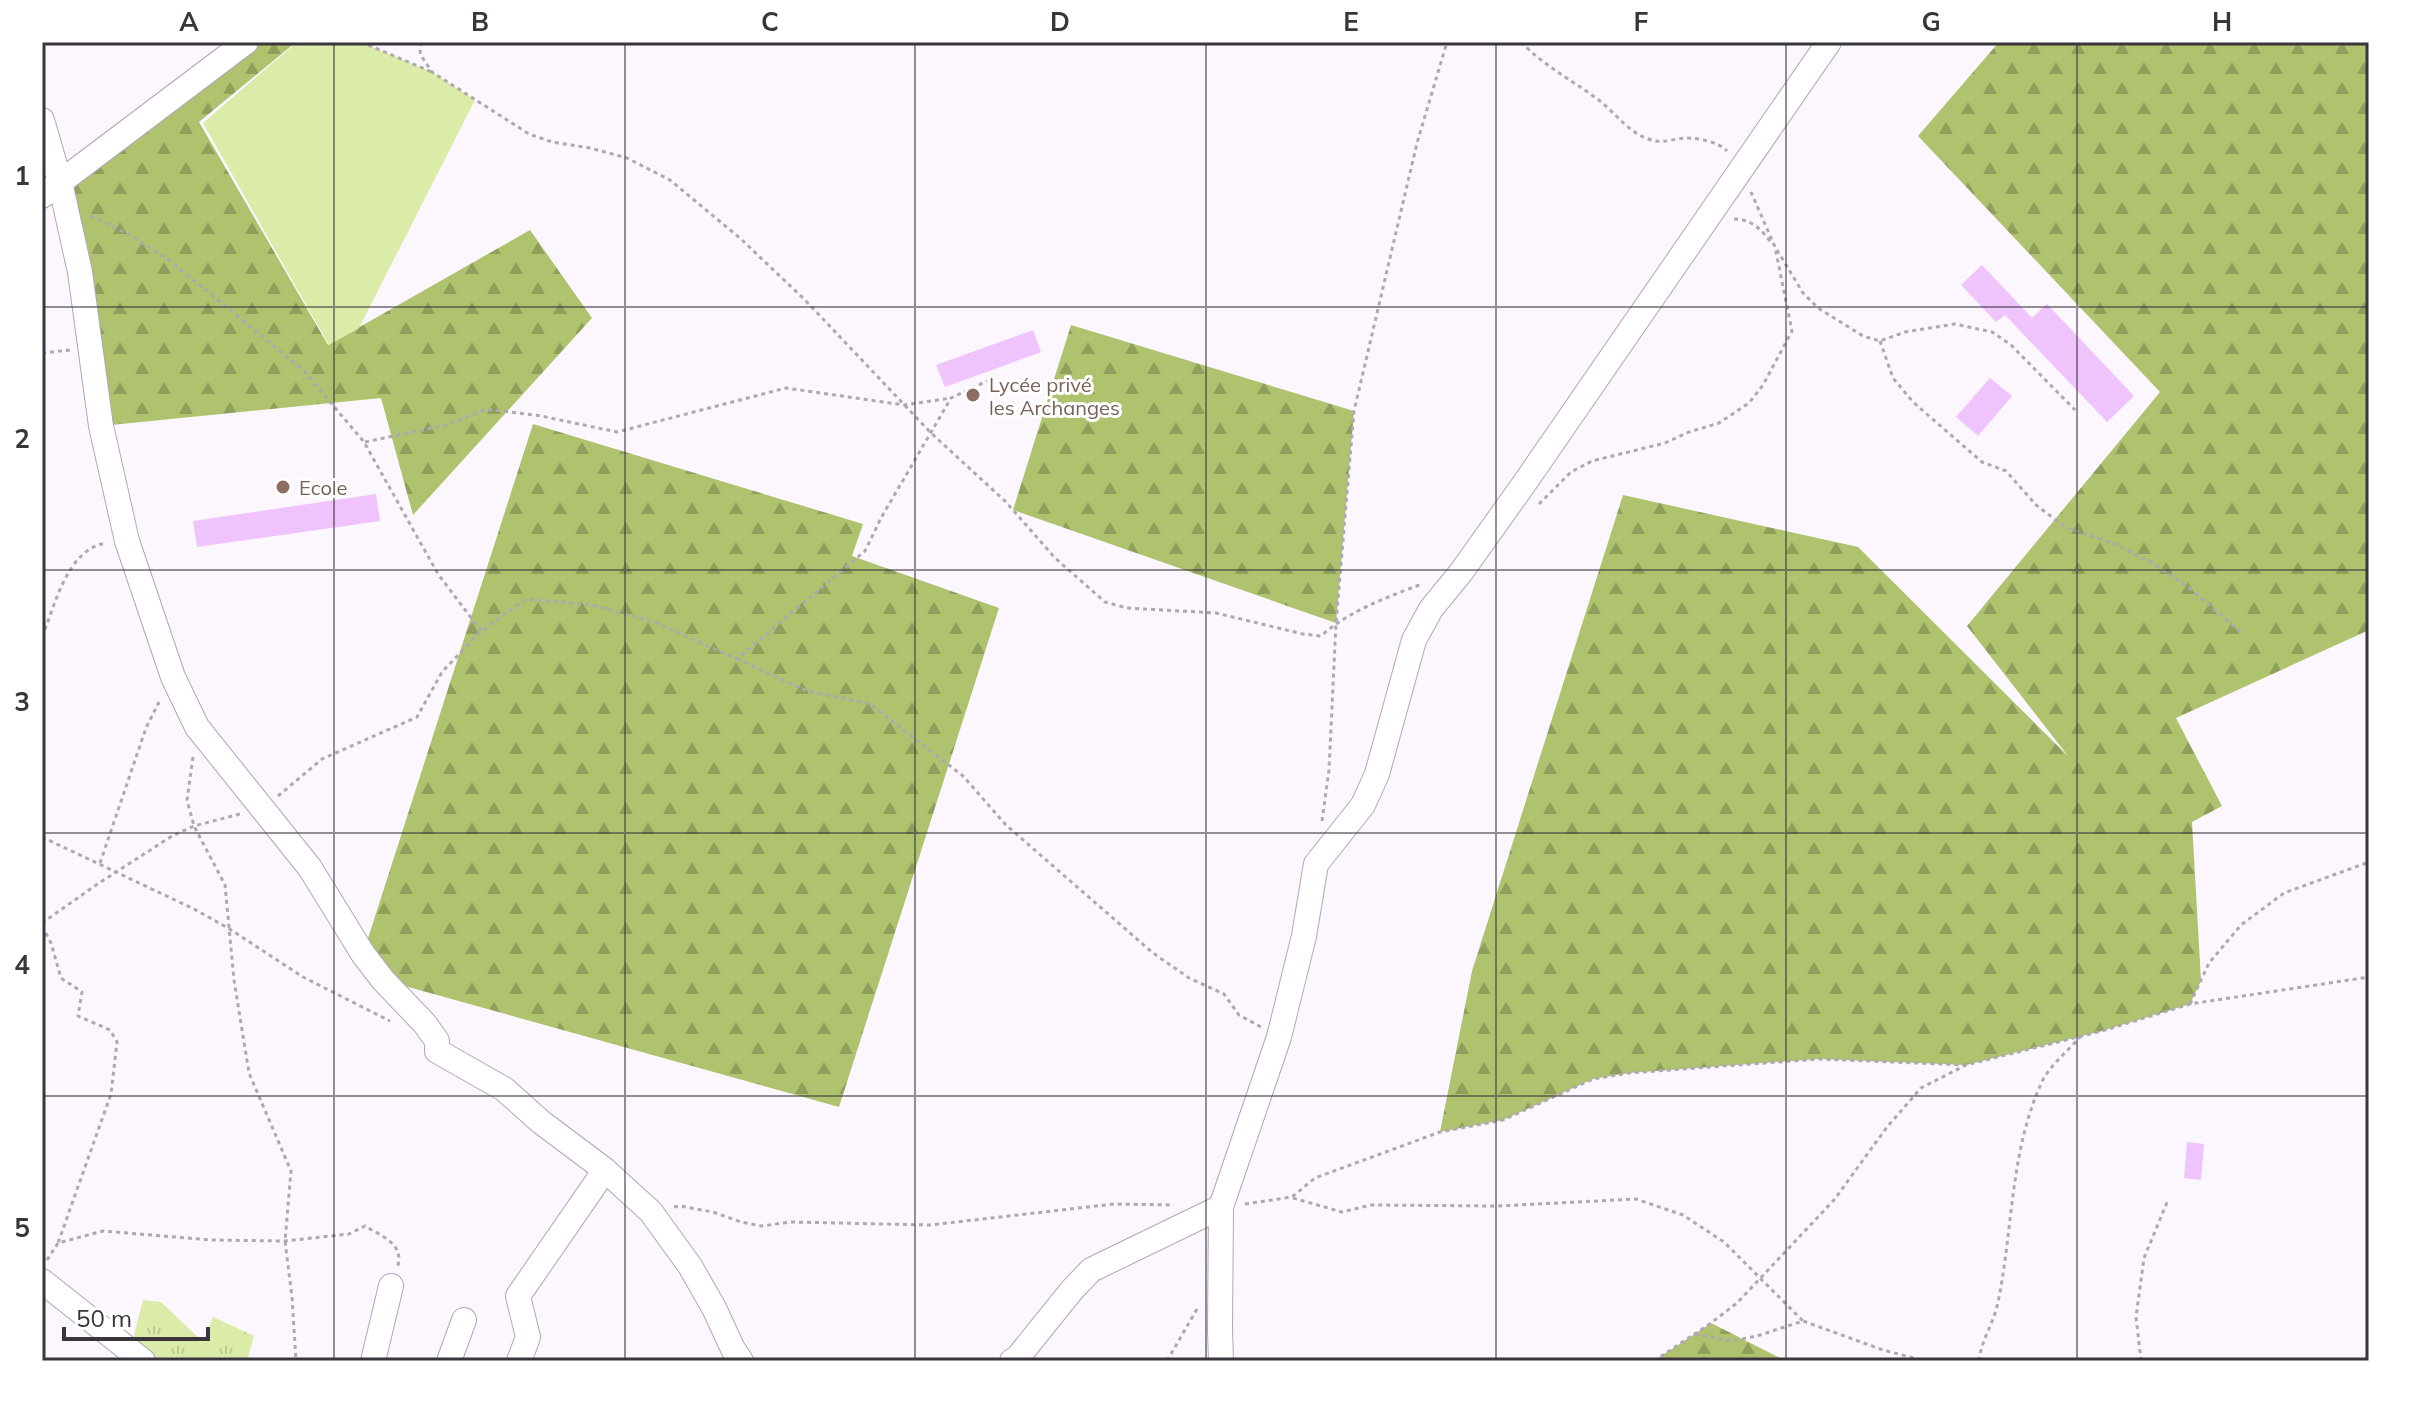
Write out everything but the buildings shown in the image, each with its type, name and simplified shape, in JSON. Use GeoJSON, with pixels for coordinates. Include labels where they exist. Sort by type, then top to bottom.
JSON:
{"type":"FeatureCollection","features":[{"type":"Feature","properties":{"kind":"street"},"geometry":{"type":"LineString","coordinates":[[55,194],[246,42]]}},
{"type":"Feature","properties":{"kind":"street"},"geometry":{"type":"LineString","coordinates":[[1221,1361],[1221,1207],[1279,1037],[1304,936],[1316,864],[1363,805],[1377,774],[1414,640],[1431,609],[1462,571],[1829,42]]}},
{"type":"Feature","properties":{"kind":"street"},"geometry":{"type":"LineString","coordinates":[[42,120],[55,194],[80,272],[101,426],[127,541],[173,677],[197,727],[310,868],[363,954],[437,1041],[437,1051],[504,1089],[541,1122],[605,1170],[651,1212],[690,1266],[741,1361]]}},
{"type":"Feature","properties":{"kind":"street"},"geometry":{"type":"LineString","coordinates":[[519,1361],[528,1337],[518,1296],[605,1170]]}},
{"type":"Feature","properties":{"kind":"street"},"geometry":{"type":"LineString","coordinates":[[1012,1361],[1091,1270],[1221,1207]]}},
{"type":"Feature","properties":{"kind":"street"},"geometry":{"type":"LineString","coordinates":[[42,1281],[143,1361]]}},
{"type":"Feature","properties":{"kind":"street"},"geometry":{"type":"LineString","coordinates":[[373,1361],[391,1286]]}},
{"type":"Feature","properties":{"kind":"street"},"geometry":{"type":"LineString","coordinates":[[449,1361],[464,1320]]}},
{"type":"Feature","properties":{"kind":"path"},"geometry":{"type":"LineString","coordinates":[[361,42],[432,72],[529,134],[627,158],[670,180],[741,239],[805,300],[931,433],[1005,501],[1055,558],[1105,602],[1127,608],[1216,613],[1321,636],[1336,623],[1391,596],[1462,571]]}},
{"type":"Feature","properties":{"kind":"path"},"geometry":{"type":"LineString","coordinates":[[421,42],[420,54],[432,72]]}},
{"type":"Feature","properties":{"kind":"path"},"geometry":{"type":"LineString","coordinates":[[1316,864],[1329,770],[1336,623],[1354,411],[1417,143],[1447,42]]}},
{"type":"Feature","properties":{"kind":"path"},"geometry":{"type":"LineString","coordinates":[[1521,42],[1536,58],[1599,100],[1622,124],[1640,135],[1657,142],[1686,138],[1722,146],[1741,168],[1775,247],[1792,331],[1763,385],[1749,403],[1719,423],[1665,443],[1592,461],[1571,472],[1537,505]]}},
{"type":"Feature","properties":{"kind":"path"},"geometry":{"type":"LineString","coordinates":[[55,194],[169,260],[303,370],[364,442],[438,574],[481,631]]}},
{"type":"Feature","properties":{"kind":"path"},"geometry":{"type":"LineString","coordinates":[[1702,223],[1744,219],[1762,230],[1803,293],[1818,308],[1863,336],[1880,341],[1905,332],[1955,324],[1992,332],[2011,345],[2075,410]]}},
{"type":"Feature","properties":{"kind":"path"},"geometry":{"type":"LineString","coordinates":[[1880,341],[1893,378],[1913,402],[1982,462],[2006,471],[2036,505],[2065,527],[2115,544],[2154,564],[2189,588],[2242,633]]}},
{"type":"Feature","properties":{"kind":"path"},"geometry":{"type":"LineString","coordinates":[[42,353],[91,349]]}},
{"type":"Feature","properties":{"kind":"path"},"geometry":{"type":"LineString","coordinates":[[364,442],[446,425],[487,409],[541,416],[617,432],[786,388],[904,405],[951,398],[987,381]]}},
{"type":"Feature","properties":{"kind":"path"},"geometry":{"type":"LineString","coordinates":[[737,659],[865,551],[951,398]]}},
{"type":"Feature","properties":{"kind":"path"},"geometry":{"type":"LineString","coordinates":[[42,637],[68,574],[82,554],[96,545],[127,541]]}},
{"type":"Feature","properties":{"kind":"path"},"geometry":{"type":"LineString","coordinates":[[42,1270],[58,1243],[111,1094],[117,1042],[110,1030],[78,1016],[82,992],[61,978],[42,924],[172,836],[194,826],[263,808],[322,759],[417,717],[442,672],[481,631],[526,599],[592,605],[654,622],[807,691],[870,704],[963,776],[1006,825],[1153,953],[1189,978],[1224,994],[1239,1015],[1279,1037]]}},
{"type":"Feature","properties":{"kind":"path"},"geometry":{"type":"LineString","coordinates":[[100,863],[146,728],[173,677]]}},
{"type":"Feature","properties":{"kind":"path"},"geometry":{"type":"LineString","coordinates":[[197,727],[187,800],[194,826],[225,885],[228,928],[249,1073],[291,1171],[285,1241],[296,1361]]}},
{"type":"Feature","properties":{"kind":"path"},"geometry":{"type":"LineString","coordinates":[[42,837],[194,909],[303,977],[401,1027]]}},
{"type":"Feature","properties":{"kind":"path"},"geometry":{"type":"LineString","coordinates":[[2190,1004],[2209,963],[2241,925],[2284,893],[2369,862]]}},
{"type":"Feature","properties":{"kind":"path"},"geometry":{"type":"LineString","coordinates":[[1654,1361],[1737,1303],[1761,1279],[1834,1200],[1887,1127],[1921,1088],[1966,1065],[2080,1037],[2190,1004],[2369,977]]}},
{"type":"Feature","properties":{"kind":"path"},"geometry":{"type":"LineString","coordinates":[[1979,1361],[1980,1349],[1998,1305],[2025,1127],[2042,1081],[2080,1037]]}},
{"type":"Feature","properties":{"kind":"path"},"geometry":{"type":"LineString","coordinates":[[1292,1197],[1315,1178],[1440,1132],[1503,1120],[1593,1079],[1629,1073],[1819,1059],[1966,1065]]}},
{"type":"Feature","properties":{"kind":"path"},"geometry":{"type":"LineString","coordinates":[[1221,1207],[1292,1197],[1342,1212],[1371,1205],[1498,1206],[1636,1199],[1683,1215],[1724,1242],[1803,1321],[1883,1350],[1925,1361]]}},
{"type":"Feature","properties":{"kind":"path"},"geometry":{"type":"LineString","coordinates":[[2141,1361],[2136,1317],[2144,1258],[2168,1200]]}},
{"type":"Feature","properties":{"kind":"path"},"geometry":{"type":"LineString","coordinates":[[651,1212],[680,1206],[761,1226],[791,1222],[930,1225],[1114,1204],[1175,1206]]}},
{"type":"Feature","properties":{"kind":"path"},"geometry":{"type":"LineString","coordinates":[[58,1243],[103,1231],[211,1240],[285,1241],[349,1234],[365,1226],[395,1244],[400,1259],[391,1286]]}},
{"type":"Feature","properties":{"kind":"path"},"geometry":{"type":"LineString","coordinates":[[1167,1361],[1200,1303]]}},
{"type":"Feature","properties":{"kind":"path"},"geometry":{"type":"LineString","coordinates":[[1695,1334],[1731,1341],[1803,1321]]}},
{"type":"Feature","properties":{"kind":"green space"},"geometry":{"type":"Polygon","coordinates":[[[246,42],[296,42],[199,122],[328,345],[530,230],[592,318],[413,515],[381,398],[101,426],[60,182],[246,42]]]}},
{"type":"Feature","properties":{"kind":"green space"},"geometry":{"type":"Polygon","coordinates":[[[297,42],[361,42],[432,72],[475,100],[359,328],[329,345],[203,123],[297,42]]]}},
{"type":"Feature","properties":{"kind":"green space"},"geometry":{"type":"Polygon","coordinates":[[[1999,42],[2369,42],[2369,630],[2176,718],[2222,806],[2192,822],[2201,981],[2190,1004],[2102,1031],[1966,1065],[1819,1059],[1629,1073],[1593,1079],[1503,1120],[1440,1132],[1472,971],[1623,495],[1858,547],[2068,756],[1967,626],[2160,392],[1918,136],[1999,42]]]}},
{"type":"Feature","properties":{"kind":"green space"},"geometry":{"type":"Polygon","coordinates":[[[1071,325],[1354,411],[1336,623],[1013,510],[1071,325]]]}},
{"type":"Feature","properties":{"kind":"green space"},"geometry":{"type":"Polygon","coordinates":[[[533,424],[863,524],[852,556],[999,608],[839,1107],[383,980],[363,954],[533,424]]]}},
{"type":"Feature","properties":{"kind":"green space"},"geometry":{"type":"Polygon","coordinates":[[[143,1300],[161,1302],[203,1342],[213,1317],[254,1336],[247,1361],[143,1361],[130,1351],[143,1300]]]}},
{"type":"Feature","properties":{"kind":"green space"},"geometry":{"type":"Polygon","coordinates":[[[1711,1323],[1786,1361],[1654,1361],[1711,1323]]]}},
{"type":"Feature","properties":{"kind":"place","name":"Lycée privé les Archanges"},"geometry":{"type":"Point","coordinates":[973,395]}},
{"type":"Feature","properties":{"kind":"place","name":"Ecole"},"geometry":{"type":"Point","coordinates":[283,487]}}]}
